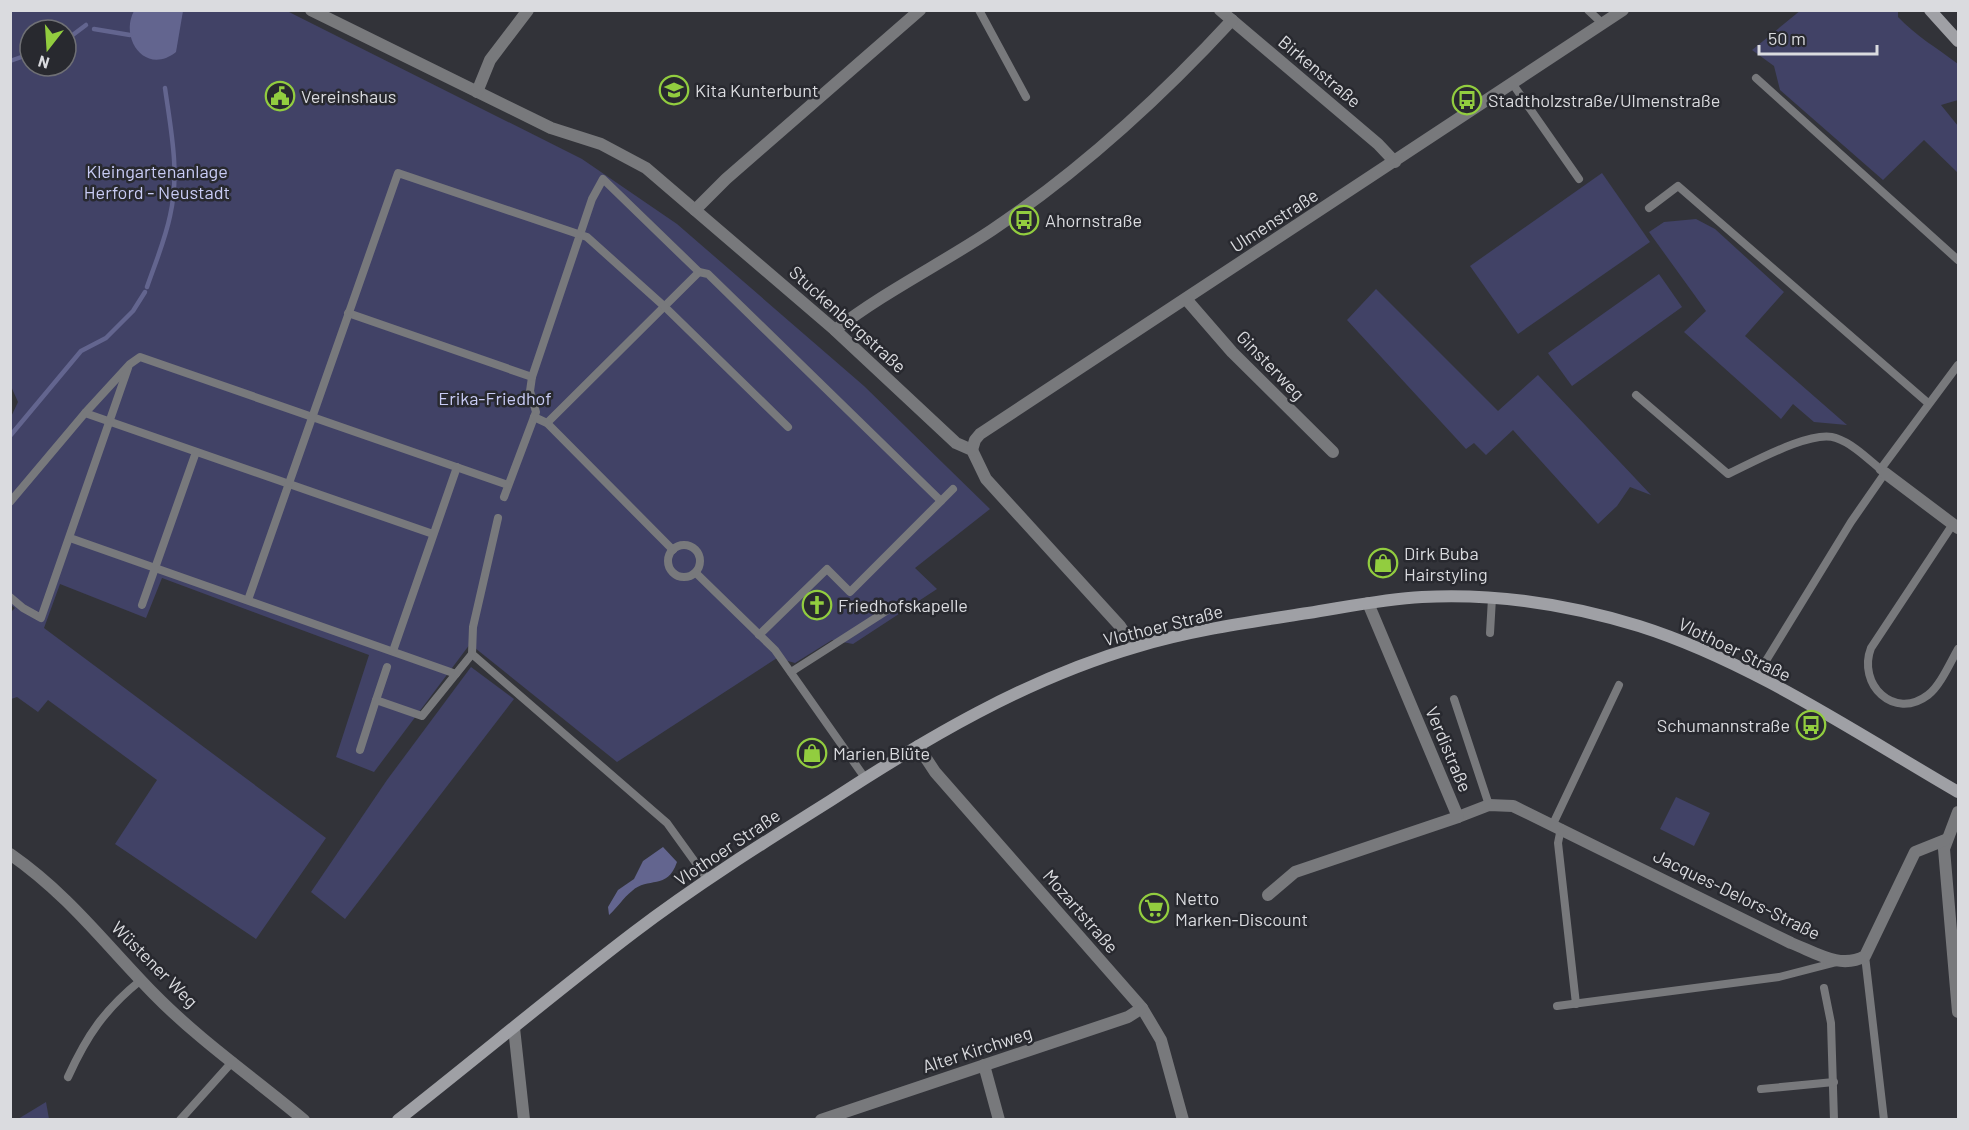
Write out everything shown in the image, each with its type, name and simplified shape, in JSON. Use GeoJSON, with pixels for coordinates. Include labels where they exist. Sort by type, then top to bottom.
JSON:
{"type":"FeatureCollection","features":[{"type":"Feature","properties":{"kind":"street","name":"Stuckenbergstraße"},"geometry":{"type":"LineString","coordinates":[[311,10],[551,128],[620,153],[646,168],[835,330],[956,443],[972,450]]}},
{"type":"Feature","properties":{"kind":"street"},"geometry":{"type":"LineString","coordinates":[[477,92],[490,60],[528,10]]}},
{"type":"Feature","properties":{"kind":"street"},"geometry":{"type":"LineString","coordinates":[[695,210],[726,178],[920,10]]}},
{"type":"Feature","properties":{"kind":"street","name":"Birkenstraße"},"geometry":{"type":"LineString","coordinates":[[1220,10],[1378,144],[1395,162]]}},
{"type":"Feature","properties":{"kind":"street","name":"Ulmenstraße"},"geometry":{"type":"LineString","coordinates":[[972,450],[980,434],[1623,10]]}},
{"type":"Feature","properties":{"kind":"street"},"geometry":{"type":"LineString","coordinates":[[1930,10],[1959,41]]}},
{"type":"Feature","properties":{"kind":"street"},"geometry":{"type":"LineString","coordinates":[[835,330],[994,229],[1074,170],[1149,105],[1191,65],[1232,20]]}},
{"type":"Feature","properties":{"kind":"street","name":"Ginsterweg"},"geometry":{"type":"LineString","coordinates":[[1186,299],[1232,352],[1333,452]]}},
{"type":"Feature","properties":{"kind":"street"},"geometry":{"type":"LineString","coordinates":[[972,450],[986,478],[1120,626],[1134,647]]}},
{"type":"Feature","properties":{"kind":"street"},"geometry":{"type":"LineString","coordinates":[[1883,471],[1956,526]]}},
{"type":"Feature","properties":{"kind":"street","name":"Vlothoer Straße"},"geometry":{"type":"LineString","coordinates":[[398,1119],[634,932],[708,880],[918,746],[1038,684],[1134,647],[1225,627],[1368,603],[1421,597],[1492,598],[1583,612],[1636,625],[1694,645],[1756,677],[1959,792]]}},
{"type":"Feature","properties":{"kind":"street","name":"Verdistraße"},"geometry":{"type":"LineString","coordinates":[[1268,896],[1295,872],[1458,817],[1368,603]]}},
{"type":"Feature","properties":{"kind":"street","name":"Mozartstraße"},"geometry":{"type":"LineString","coordinates":[[918,746],[934,772],[1142,1008],[1161,1040],[1184,1119]]}},
{"type":"Feature","properties":{"kind":"street","name":"Jacques-Delors-Straße"},"geometry":{"type":"LineString","coordinates":[[1458,817],[1489,805],[1513,806],[1791,943],[1839,962]]}},
{"type":"Feature","properties":{"kind":"street"},"geometry":{"type":"LineString","coordinates":[[1959,812],[1946,840],[1944,866],[1959,1012]]}},
{"type":"Feature","properties":{"kind":"street"},"geometry":{"type":"LineString","coordinates":[[1839,962],[1855,962],[1865,956],[1915,852],[1946,840]]}},
{"type":"Feature","properties":{"kind":"street","name":"Wüstener Weg"},"geometry":{"type":"LineString","coordinates":[[10,854],[44,878],[74,906],[170,1009],[304,1119]]}},
{"type":"Feature","properties":{"kind":"street","name":"Alter Kirchweg"},"geometry":{"type":"LineString","coordinates":[[821,1119],[1128,1017],[1142,1008]]}},
{"type":"Feature","properties":{"kind":"street"},"geometry":{"type":"LineString","coordinates":[[514,1028],[524,1119]]}},
{"type":"Feature","properties":{"kind":"street"},"geometry":{"type":"LineString","coordinates":[[984,1065],[999,1119]]}},
{"type":"Feature","properties":{"kind":"lane"},"geometry":{"type":"LineString","coordinates":[[979,10],[1026,97]]}},
{"type":"Feature","properties":{"kind":"lane"},"geometry":{"type":"LineString","coordinates":[[1588,10],[1603,24]]}},
{"type":"Feature","properties":{"kind":"lane"},"geometry":{"type":"LineString","coordinates":[[1756,78],[1959,260]]}},
{"type":"Feature","properties":{"kind":"lane"},"geometry":{"type":"LineString","coordinates":[[1512,83],[1579,179]]}},
{"type":"Feature","properties":{"kind":"lane"},"geometry":{"type":"LineString","coordinates":[[248,600],[398,173],[587,237],[665,307],[788,427]]}},
{"type":"Feature","properties":{"kind":"lane"},"geometry":{"type":"LineString","coordinates":[[504,498],[536,412],[530,391],[532,377],[592,199],[603,179],[699,272],[708,274],[941,501]]}},
{"type":"Feature","properties":{"kind":"lane"},"geometry":{"type":"LineString","coordinates":[[1649,208],[1678,186],[1928,403]]}},
{"type":"Feature","properties":{"kind":"lane"},"geometry":{"type":"LineString","coordinates":[[547,423],[699,272]]}},
{"type":"Feature","properties":{"kind":"lane"},"geometry":{"type":"LineString","coordinates":[[348,313],[532,377]]}},
{"type":"Feature","properties":{"kind":"lane"},"geometry":{"type":"LineString","coordinates":[[10,502],[85,413],[130,364],[140,357],[508,485]]}},
{"type":"Feature","properties":{"kind":"lane"},"geometry":{"type":"LineString","coordinates":[[10,597],[23,608],[41,618],[130,364]]}},
{"type":"Feature","properties":{"kind":"lane"},"geometry":{"type":"LineString","coordinates":[[1756,677],[1883,471],[1928,403],[1959,365]]}},
{"type":"Feature","properties":{"kind":"lane"},"geometry":{"type":"LineString","coordinates":[[1636,395],[1728,474],[1801,442],[1825,436],[1846,442],[1883,471]]}},
{"type":"Feature","properties":{"kind":"lane"},"geometry":{"type":"LineString","coordinates":[[85,413],[434,534]]}},
{"type":"Feature","properties":{"kind":"lane"},"geometry":{"type":"LineString","coordinates":[[534,417],[547,423],[673,550]]}},
{"type":"Feature","properties":{"kind":"lane"},"geometry":{"type":"LineString","coordinates":[[142,605],[196,452]]}},
{"type":"Feature","properties":{"kind":"lane"},"geometry":{"type":"LineString","coordinates":[[393,651],[457,467]]}},
{"type":"Feature","properties":{"kind":"lane"},"geometry":{"type":"LineString","coordinates":[[759,635],[826,569],[850,592],[953,489]]}},
{"type":"Feature","properties":{"kind":"lane"},"geometry":{"type":"LineString","coordinates":[[376,700],[422,716],[472,654],[473,627],[498,518]]}},
{"type":"Feature","properties":{"kind":"lane"},"geometry":{"type":"LineString","coordinates":[[1956,526],[1871,648],[1867,662],[1869,679],[1880,694],[1894,702],[1921,700],[1930,694],[1959,649]]}},
{"type":"Feature","properties":{"kind":"lane"},"geometry":{"type":"LineString","coordinates":[[70,538],[456,674]]}},
{"type":"Feature","properties":{"kind":"lane"},"geometry":{"type":"LineString","coordinates":[[688,545],[695,549],[700,557],[700,565],[696,573],[688,577],[672,572],[669,565],[673,550],[688,545]]}},
{"type":"Feature","properties":{"kind":"lane"},"geometry":{"type":"LineString","coordinates":[[696,573],[776,650],[865,778]]}},
{"type":"Feature","properties":{"kind":"lane"},"geometry":{"type":"LineString","coordinates":[[1490,633],[1492,598]]}},
{"type":"Feature","properties":{"kind":"lane"},"geometry":{"type":"LineString","coordinates":[[791,672],[891,608]]}},
{"type":"Feature","properties":{"kind":"lane"},"geometry":{"type":"LineString","coordinates":[[472,654],[667,823],[708,880]]}},
{"type":"Feature","properties":{"kind":"lane"},"geometry":{"type":"LineString","coordinates":[[360,750],[387,667]]}},
{"type":"Feature","properties":{"kind":"lane"},"geometry":{"type":"LineString","coordinates":[[1576,1004],[1557,826],[1619,685]]}},
{"type":"Feature","properties":{"kind":"lane"},"geometry":{"type":"LineString","coordinates":[[1454,699],[1489,805]]}},
{"type":"Feature","properties":{"kind":"lane"},"geometry":{"type":"LineString","coordinates":[[1865,956],[1884,1119]]}},
{"type":"Feature","properties":{"kind":"lane"},"geometry":{"type":"LineString","coordinates":[[1557,1006],[1779,977],[1839,962]]}},
{"type":"Feature","properties":{"kind":"lane"},"geometry":{"type":"LineString","coordinates":[[68,1077],[84,1041],[101,1018],[141,980]]}},
{"type":"Feature","properties":{"kind":"lane"},"geometry":{"type":"LineString","coordinates":[[1824,988],[1831,1023],[1834,1119]]}},
{"type":"Feature","properties":{"kind":"lane"},"geometry":{"type":"LineString","coordinates":[[180,1119],[233,1061]]}},
{"type":"Feature","properties":{"kind":"lane"},"geometry":{"type":"LineString","coordinates":[[1761,1089],[1834,1082]]}},
{"type":"Feature","properties":{"kind":"green space"},"geometry":{"type":"Polygon","coordinates":[[[1801,10],[1898,11],[1898,17],[1905,24],[1958,64],[1958,100],[1941,105],[1958,126],[1958,173],[1924,140],[1883,180],[1780,90],[1774,66],[1752,50],[1801,10]]]}},
{"type":"Feature","properties":{"kind":"green space","name":"Erika-Friedhof"},"geometry":{"type":"Polygon","coordinates":[[[10,11],[287,11],[582,159],[677,224],[864,386],[990,509],[915,568],[937,589],[853,644],[832,640],[795,663],[777,658],[617,762],[470,644],[374,772],[336,757],[369,655],[162,578],[146,618],[60,584],[44,628],[326,838],[256,939],[115,844],[157,780],[48,700],[38,712],[17,697],[11,699],[10,613],[15,608],[10,604],[10,419],[18,402],[10,384],[10,11]]]}},
{"type":"Feature","properties":{"kind":"green space"},"geometry":{"type":"Polygon","coordinates":[[[1602,173],[1650,242],[1518,334],[1470,266],[1602,173]]]}},
{"type":"Feature","properties":{"kind":"green space"},"geometry":{"type":"Polygon","coordinates":[[[1696,219],[1715,229],[1784,292],[1745,336],[1847,425],[1814,422],[1793,404],[1781,419],[1684,332],[1706,311],[1649,232],[1664,222],[1696,219]]]}},
{"type":"Feature","properties":{"kind":"green space"},"geometry":{"type":"Polygon","coordinates":[[[1659,274],[1682,307],[1572,386],[1548,353],[1659,274]]]}},
{"type":"Feature","properties":{"kind":"green space"},"geometry":{"type":"Polygon","coordinates":[[[1376,289],[1498,411],[1538,375],[1651,495],[1630,487],[1617,506],[1598,524],[1513,430],[1486,455],[1474,443],[1466,449],[1347,320],[1376,289]]]}},
{"type":"Feature","properties":{"kind":"green space"},"geometry":{"type":"Polygon","coordinates":[[[471,667],[514,699],[345,919],[311,892],[387,780],[471,667]]]}},
{"type":"Feature","properties":{"kind":"green space"},"geometry":{"type":"Polygon","coordinates":[[[1676,797],[1710,813],[1694,846],[1660,829],[1676,797]]]}},
{"type":"Feature","properties":{"kind":"green space"},"geometry":{"type":"Polygon","coordinates":[[[46,1102],[49,1119],[18,1119],[46,1102]]]}},
{"type":"Feature","properties":{"kind":"shaded area"},"geometry":{"type":"Polygon","coordinates":[[[134,11],[183,11],[176,52],[155,60],[138,51],[130,33],[130,22],[134,11]]]}},
{"type":"Feature","properties":{"kind":"shaded area"},"geometry":{"type":"Polygon","coordinates":[[[663,847],[677,862],[673,871],[663,880],[638,887],[609,915],[608,907],[618,890],[634,879],[643,861],[663,847]]]}},
{"type":"Feature","properties":{"kind":"waterway"},"geometry":{"type":"LineString","coordinates":[[78,31],[86,25]]}},
{"type":"Feature","properties":{"kind":"waterway"},"geometry":{"type":"LineString","coordinates":[[94,29],[130,35]]}},
{"type":"Feature","properties":{"kind":"waterway"},"geometry":{"type":"LineString","coordinates":[[10,61],[18,58]]}},
{"type":"Feature","properties":{"kind":"waterway"},"geometry":{"type":"LineString","coordinates":[[147,287],[165,234],[173,200],[174,152],[165,88]]}},
{"type":"Feature","properties":{"kind":"waterway"},"geometry":{"type":"LineString","coordinates":[[10,436],[81,351],[106,338],[133,311],[145,292]]}},
{"type":"Feature","properties":{"kind":"place","name":"Kita Kunterbunt"},"geometry":{"type":"Point","coordinates":[674,90]}},
{"type":"Feature","properties":{"kind":"place","name":"Vereinshaus"},"geometry":{"type":"Point","coordinates":[280,96]}},
{"type":"Feature","properties":{"kind":"place","name":"Stadtholzstraße/Ulmenstraße"},"geometry":{"type":"Point","coordinates":[1467,100]}},
{"type":"Feature","properties":{"kind":"place","name":"Ahornstraße"},"geometry":{"type":"Point","coordinates":[1024,220]}},
{"type":"Feature","properties":{"kind":"place","name":"Dirk Buba Hairstyling"},"geometry":{"type":"Point","coordinates":[1383,563]}},
{"type":"Feature","properties":{"kind":"place","name":"Friedhofskapelle"},"geometry":{"type":"Point","coordinates":[817,605]}},
{"type":"Feature","properties":{"kind":"place","name":"Schumannstraße"},"geometry":{"type":"Point","coordinates":[1811,725]}},
{"type":"Feature","properties":{"kind":"place","name":"Marien Blüte"},"geometry":{"type":"Point","coordinates":[812,753]}},
{"type":"Feature","properties":{"kind":"place","name":"Netto Marken-Discount"},"geometry":{"type":"Point","coordinates":[1154,908]}},
{"type":"Feature","properties":{"kind":"park label","name":"Kleingartenanlage Herford - Neustadt"},"geometry":{"type":"Point","coordinates":[157,181]}}]}
